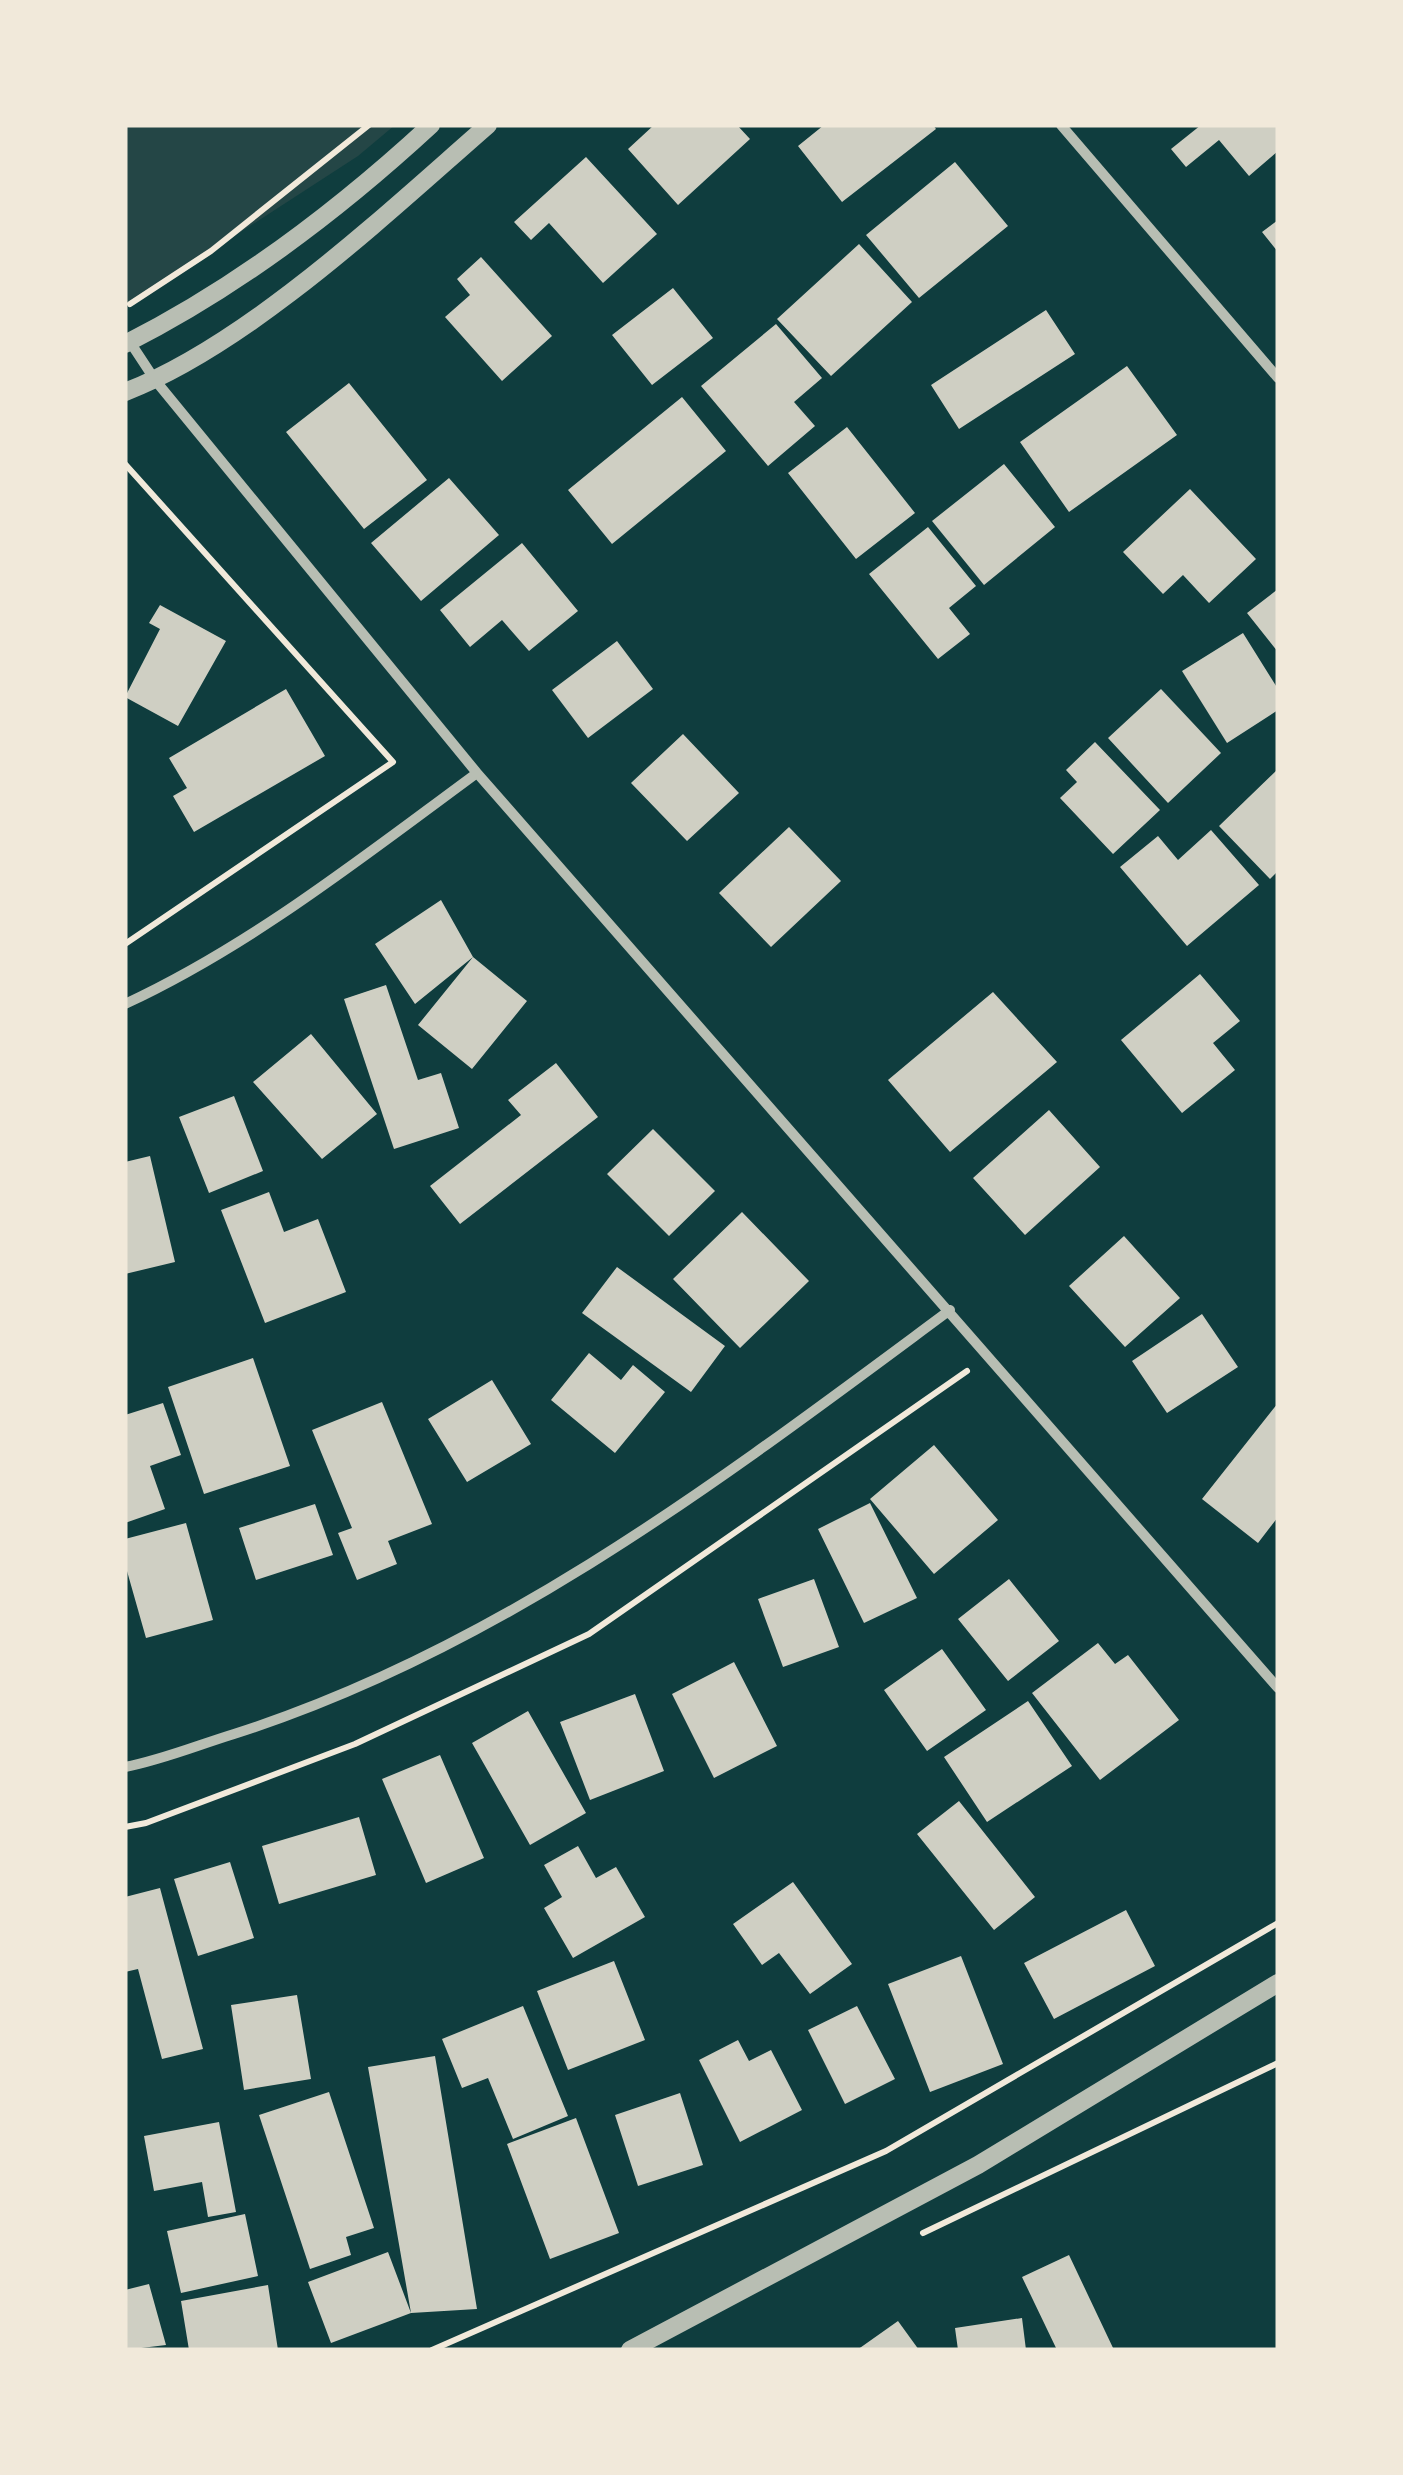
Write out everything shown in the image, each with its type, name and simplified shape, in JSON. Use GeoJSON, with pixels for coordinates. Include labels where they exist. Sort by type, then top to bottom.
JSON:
{"type":"FeatureCollection","features":[{"type":"Feature","properties":{"kind":"street"},"geometry":{"type":"LineString","coordinates":[[431,125],[279,250],[128,343],[477,773],[1278,1688]]}},
{"type":"Feature","properties":{"kind":"street"},"geometry":{"type":"LineString","coordinates":[[125,392],[156,380],[306,279],[488,125]]}},
{"type":"Feature","properties":{"kind":"street"},"geometry":{"type":"LineString","coordinates":[[1061,125],[1278,378]]}},
{"type":"Feature","properties":{"kind":"street"},"geometry":{"type":"LineString","coordinates":[[125,1004],[194,972],[333,879],[477,773]]}},
{"type":"Feature","properties":{"kind":"street"},"geometry":{"type":"LineString","coordinates":[[125,1767],[317,1707],[475,1634],[733,1472],[950,1310]]}},
{"type":"Feature","properties":{"kind":"street"},"geometry":{"type":"LineString","coordinates":[[630,2350],[978,2166],[1278,1983]]}},
{"type":"Feature","properties":{"kind":"path"},"geometry":{"type":"LineString","coordinates":[[125,306],[211,251],[369,125]]}},
{"type":"Feature","properties":{"kind":"path"},"geometry":{"type":"LineString","coordinates":[[125,464],[394,762],[125,944]]}},
{"type":"Feature","properties":{"kind":"path"},"geometry":{"type":"LineString","coordinates":[[125,1826],[146,1823],[355,1744],[589,1634],[989,1355]]}},
{"type":"Feature","properties":{"kind":"path"},"geometry":{"type":"LineString","coordinates":[[432,2350],[886,2151],[1278,1922]]}},
{"type":"Feature","properties":{"kind":"path"},"geometry":{"type":"LineString","coordinates":[[914,2237],[1278,2064]]}},
{"type":"Feature","properties":{"kind":"shaded area"},"geometry":{"type":"Polygon","coordinates":[[[125,125],[395,125],[358,156],[125,307],[125,125]]]}},
{"type":"Feature","properties":{"kind":"building"},"geometry":{"type":"Polygon","coordinates":[[[654,125],[737,125],[750,139],[678,205],[628,149],[654,125]]]}},
{"type":"Feature","properties":{"kind":"building"},"geometry":{"type":"Polygon","coordinates":[[[824,125],[933,125],[936,129],[842,202],[798,146],[824,125]]]}},
{"type":"Feature","properties":{"kind":"building"},"geometry":{"type":"Polygon","coordinates":[[[1201,125],[1278,125],[1278,151],[1249,176],[1219,140],[1186,167],[1171,149],[1201,125]]]}},
{"type":"Feature","properties":{"kind":"building"},"geometry":{"type":"Polygon","coordinates":[[[586,157],[657,234],[603,283],[549,223],[531,240],[514,222],[586,157]]]}},
{"type":"Feature","properties":{"kind":"building"},"geometry":{"type":"Polygon","coordinates":[[[955,162],[1008,226],[919,298],[866,235],[955,162]]]}},
{"type":"Feature","properties":{"kind":"building"},"geometry":{"type":"Polygon","coordinates":[[[1278,220],[1278,252],[1262,232],[1278,220]]]}},
{"type":"Feature","properties":{"kind":"building"},"geometry":{"type":"Polygon","coordinates":[[[859,244],[912,302],[831,376],[777,319],[859,244]]]}},
{"type":"Feature","properties":{"kind":"building"},"geometry":{"type":"Polygon","coordinates":[[[481,257],[552,336],[502,381],[445,317],[470,295],[457,279],[481,257]]]}},
{"type":"Feature","properties":{"kind":"building"},"geometry":{"type":"Polygon","coordinates":[[[673,288],[713,338],[652,385],[612,335],[673,288]]]}},
{"type":"Feature","properties":{"kind":"building"},"geometry":{"type":"Polygon","coordinates":[[[1046,310],[1075,354],[959,429],[931,385],[1046,310]]]}},
{"type":"Feature","properties":{"kind":"building"},"geometry":{"type":"Polygon","coordinates":[[[776,324],[822,378],[794,402],[815,426],[768,466],[701,386],[776,324]]]}},
{"type":"Feature","properties":{"kind":"building"},"geometry":{"type":"Polygon","coordinates":[[[1127,366],[1177,435],[1069,512],[1020,442],[1127,366]]]}},
{"type":"Feature","properties":{"kind":"building"},"geometry":{"type":"Polygon","coordinates":[[[349,383],[427,480],[364,529],[286,432],[349,383]]]}},
{"type":"Feature","properties":{"kind":"building"},"geometry":{"type":"Polygon","coordinates":[[[682,397],[726,451],[612,544],[568,490],[682,397]]]}},
{"type":"Feature","properties":{"kind":"building"},"geometry":{"type":"Polygon","coordinates":[[[847,427],[915,513],[856,559],[788,473],[847,427]]]}},
{"type":"Feature","properties":{"kind":"building"},"geometry":{"type":"Polygon","coordinates":[[[1004,464],[1055,527],[984,585],[932,521],[1004,464]]]}},
{"type":"Feature","properties":{"kind":"building"},"geometry":{"type":"Polygon","coordinates":[[[449,478],[499,535],[421,601],[371,543],[449,478]]]}},
{"type":"Feature","properties":{"kind":"building"},"geometry":{"type":"Polygon","coordinates":[[[1190,489],[1256,559],[1209,603],[1183,575],[1163,594],[1123,552],[1190,489]]]}},
{"type":"Feature","properties":{"kind":"building"},"geometry":{"type":"Polygon","coordinates":[[[928,527],[976,586],[949,608],[970,634],[938,659],[869,574],[928,527]]]}},
{"type":"Feature","properties":{"kind":"building"},"geometry":{"type":"Polygon","coordinates":[[[522,543],[578,611],[529,651],[502,620],[470,647],[440,610],[522,543]]]}},
{"type":"Feature","properties":{"kind":"building"},"geometry":{"type":"Polygon","coordinates":[[[1278,589],[1278,652],[1247,613],[1278,589]]]}},
{"type":"Feature","properties":{"kind":"building"},"geometry":{"type":"Polygon","coordinates":[[[160,605],[226,641],[178,726],[125,697],[160,629],[149,623],[160,605]]]}},
{"type":"Feature","properties":{"kind":"building"},"geometry":{"type":"Polygon","coordinates":[[[1243,633],[1278,689],[1278,710],[1227,743],[1182,671],[1243,633]]]}},
{"type":"Feature","properties":{"kind":"building"},"geometry":{"type":"Polygon","coordinates":[[[617,641],[653,689],[588,738],[552,690],[617,641]]]}},
{"type":"Feature","properties":{"kind":"building"},"geometry":{"type":"Polygon","coordinates":[[[286,689],[325,756],[194,832],[173,796],[187,788],[169,758],[286,689]]]}},
{"type":"Feature","properties":{"kind":"building"},"geometry":{"type":"Polygon","coordinates":[[[1161,689],[1221,753],[1168,803],[1108,738],[1161,689]]]}},
{"type":"Feature","properties":{"kind":"building"},"geometry":{"type":"Polygon","coordinates":[[[683,734],[739,793],[687,841],[631,783],[683,734]]]}},
{"type":"Feature","properties":{"kind":"building"},"geometry":{"type":"Polygon","coordinates":[[[1095,742],[1160,810],[1113,854],[1060,798],[1077,782],[1066,770],[1095,742]]]}},
{"type":"Feature","properties":{"kind":"building"},"geometry":{"type":"Polygon","coordinates":[[[1278,769],[1278,871],[1270,879],[1219,826],[1278,769]]]}},
{"type":"Feature","properties":{"kind":"building"},"geometry":{"type":"Polygon","coordinates":[[[789,827],[841,881],[771,947],[719,893],[789,827]]]}},
{"type":"Feature","properties":{"kind":"building"},"geometry":{"type":"Polygon","coordinates":[[[1211,830],[1259,885],[1187,946],[1120,867],[1158,836],[1178,860],[1211,830]]]}},
{"type":"Feature","properties":{"kind":"building"},"geometry":{"type":"Polygon","coordinates":[[[441,900],[473,957],[415,1004],[375,944],[441,900]]]}},
{"type":"Feature","properties":{"kind":"building"},"geometry":{"type":"Polygon","coordinates":[[[473,957],[527,1001],[472,1069],[418,1025],[473,957]]]}},
{"type":"Feature","properties":{"kind":"building"},"geometry":{"type":"Polygon","coordinates":[[[1200,974],[1240,1021],[1213,1043],[1235,1070],[1182,1113],[1121,1040],[1200,974]]]}},
{"type":"Feature","properties":{"kind":"building"},"geometry":{"type":"Polygon","coordinates":[[[386,985],[418,1080],[441,1073],[459,1128],[394,1149],[344,999],[386,985]]]}},
{"type":"Feature","properties":{"kind":"building"},"geometry":{"type":"Polygon","coordinates":[[[993,992],[1057,1062],[950,1152],[888,1080],[993,992]]]}},
{"type":"Feature","properties":{"kind":"building"},"geometry":{"type":"Polygon","coordinates":[[[311,1034],[377,1114],[322,1159],[253,1082],[311,1034]]]}},
{"type":"Feature","properties":{"kind":"building"},"geometry":{"type":"Polygon","coordinates":[[[556,1063],[598,1117],[460,1224],[430,1186],[521,1115],[508,1100],[556,1063]]]}},
{"type":"Feature","properties":{"kind":"building"},"geometry":{"type":"Polygon","coordinates":[[[234,1096],[263,1171],[209,1193],[179,1117],[234,1096]]]}},
{"type":"Feature","properties":{"kind":"building"},"geometry":{"type":"Polygon","coordinates":[[[1049,1110],[1100,1167],[1025,1235],[973,1178],[1049,1110]]]}},
{"type":"Feature","properties":{"kind":"building"},"geometry":{"type":"Polygon","coordinates":[[[653,1129],[715,1191],[669,1236],[607,1174],[653,1129]]]}},
{"type":"Feature","properties":{"kind":"building"},"geometry":{"type":"Polygon","coordinates":[[[150,1156],[175,1262],[125,1274],[125,1162],[150,1156]]]}},
{"type":"Feature","properties":{"kind":"building"},"geometry":{"type":"Polygon","coordinates":[[[269,1192],[284,1232],[318,1219],[346,1292],[265,1323],[221,1210],[269,1192]]]}},
{"type":"Feature","properties":{"kind":"building"},"geometry":{"type":"Polygon","coordinates":[[[742,1212],[809,1281],[740,1348],[673,1279],[742,1212]]]}},
{"type":"Feature","properties":{"kind":"building"},"geometry":{"type":"Polygon","coordinates":[[[1124,1236],[1180,1298],[1125,1347],[1069,1286],[1124,1236]]]}},
{"type":"Feature","properties":{"kind":"building"},"geometry":{"type":"Polygon","coordinates":[[[617,1267],[725,1346],[691,1392],[582,1313],[617,1267]]]}},
{"type":"Feature","properties":{"kind":"building"},"geometry":{"type":"Polygon","coordinates":[[[1202,1314],[1238,1367],[1167,1413],[1132,1361],[1202,1314]]]}},
{"type":"Feature","properties":{"kind":"building"},"geometry":{"type":"Polygon","coordinates":[[[589,1353],[621,1380],[633,1365],[665,1392],[615,1453],[551,1400],[589,1353]]]}},
{"type":"Feature","properties":{"kind":"building"},"geometry":{"type":"Polygon","coordinates":[[[253,1358],[290,1466],[204,1494],[168,1387],[253,1358]]]}},
{"type":"Feature","properties":{"kind":"building"},"geometry":{"type":"Polygon","coordinates":[[[492,1380],[531,1444],[467,1482],[428,1419],[492,1380]]]}},
{"type":"Feature","properties":{"kind":"building"},"geometry":{"type":"Polygon","coordinates":[[[382,1402],[432,1524],[388,1541],[397,1564],[357,1580],[338,1533],[352,1528],[312,1430],[382,1402]]]}},
{"type":"Feature","properties":{"kind":"building"},"geometry":{"type":"Polygon","coordinates":[[[163,1403],[181,1455],[150,1466],[165,1509],[125,1523],[125,1415],[163,1403]]]}},
{"type":"Feature","properties":{"kind":"building"},"geometry":{"type":"Polygon","coordinates":[[[1278,1403],[1278,1517],[1258,1543],[1202,1499],[1278,1403]]]}},
{"type":"Feature","properties":{"kind":"building"},"geometry":{"type":"Polygon","coordinates":[[[934,1445],[998,1520],[934,1574],[870,1499],[934,1445]]]}},
{"type":"Feature","properties":{"kind":"building"},"geometry":{"type":"Polygon","coordinates":[[[870,1503],[917,1598],[864,1623],[818,1529],[870,1503]]]}},
{"type":"Feature","properties":{"kind":"building"},"geometry":{"type":"Polygon","coordinates":[[[315,1504],[333,1555],[256,1580],[239,1528],[315,1504]]]}},
{"type":"Feature","properties":{"kind":"building"},"geometry":{"type":"Polygon","coordinates":[[[186,1523],[213,1620],[146,1638],[125,1564],[125,1539],[186,1523]]]}},
{"type":"Feature","properties":{"kind":"building"},"geometry":{"type":"Polygon","coordinates":[[[814,1579],[839,1647],[783,1667],[758,1599],[814,1579]]]}},
{"type":"Feature","properties":{"kind":"building"},"geometry":{"type":"Polygon","coordinates":[[[1009,1579],[1059,1641],[1008,1681],[958,1619],[1009,1579]]]}},
{"type":"Feature","properties":{"kind":"building"},"geometry":{"type":"Polygon","coordinates":[[[1098,1643],[1115,1664],[1128,1655],[1179,1720],[1100,1780],[1032,1693],[1098,1643]]]}},
{"type":"Feature","properties":{"kind":"building"},"geometry":{"type":"Polygon","coordinates":[[[942,1649],[986,1710],[927,1751],[884,1690],[942,1649]]]}},
{"type":"Feature","properties":{"kind":"building"},"geometry":{"type":"Polygon","coordinates":[[[734,1662],[777,1746],[714,1778],[672,1694],[734,1662]]]}},
{"type":"Feature","properties":{"kind":"building"},"geometry":{"type":"Polygon","coordinates":[[[635,1694],[664,1771],[590,1800],[560,1722],[635,1694]]]}},
{"type":"Feature","properties":{"kind":"building"},"geometry":{"type":"Polygon","coordinates":[[[1028,1701],[1072,1766],[987,1822],[944,1757],[1028,1701]]]}},
{"type":"Feature","properties":{"kind":"building"},"geometry":{"type":"Polygon","coordinates":[[[528,1711],[586,1813],[530,1845],[472,1743],[528,1711]]]}},
{"type":"Feature","properties":{"kind":"building"},"geometry":{"type":"Polygon","coordinates":[[[440,1755],[484,1858],[426,1883],[382,1779],[440,1755]]]}},
{"type":"Feature","properties":{"kind":"building"},"geometry":{"type":"Polygon","coordinates":[[[959,1801],[1035,1897],[994,1930],[917,1834],[959,1801]]]}},
{"type":"Feature","properties":{"kind":"building"},"geometry":{"type":"Polygon","coordinates":[[[359,1817],[376,1875],[279,1904],[262,1846],[359,1817]]]}},
{"type":"Feature","properties":{"kind":"building"},"geometry":{"type":"Polygon","coordinates":[[[578,1846],[596,1878],[616,1867],[645,1917],[573,1958],[544,1908],[562,1897],[544,1865],[578,1846]]]}},
{"type":"Feature","properties":{"kind":"building"},"geometry":{"type":"Polygon","coordinates":[[[230,1862],[254,1938],[198,1956],[174,1879],[230,1862]]]}},
{"type":"Feature","properties":{"kind":"building"},"geometry":{"type":"Polygon","coordinates":[[[793,1882],[852,1964],[810,1994],[779,1953],[762,1965],[733,1924],[793,1882]]]}},
{"type":"Feature","properties":{"kind":"building"},"geometry":{"type":"Polygon","coordinates":[[[160,1888],[203,2049],[162,2059],[138,1969],[125,1972],[125,1897],[160,1888]]]}},
{"type":"Feature","properties":{"kind":"building"},"geometry":{"type":"Polygon","coordinates":[[[1126,1910],[1155,1966],[1054,2019],[1024,1963],[1126,1910]]]}},
{"type":"Feature","properties":{"kind":"building"},"geometry":{"type":"Polygon","coordinates":[[[961,1956],[1003,2064],[930,2092],[888,1984],[961,1956]]]}},
{"type":"Feature","properties":{"kind":"building"},"geometry":{"type":"Polygon","coordinates":[[[614,1961],[645,2040],[568,2070],[537,1991],[614,1961]]]}},
{"type":"Feature","properties":{"kind":"building"},"geometry":{"type":"Polygon","coordinates":[[[297,1995],[311,2079],[244,2090],[231,2005],[297,1995]]]}},
{"type":"Feature","properties":{"kind":"building"},"geometry":{"type":"Polygon","coordinates":[[[523,2006],[568,2116],[513,2139],[488,2078],[462,2088],[442,2039],[523,2006]]]}},
{"type":"Feature","properties":{"kind":"building"},"geometry":{"type":"Polygon","coordinates":[[[857,2006],[895,2079],[845,2104],[808,2030],[857,2006]]]}},
{"type":"Feature","properties":{"kind":"building"},"geometry":{"type":"Polygon","coordinates":[[[738,2040],[749,2061],[771,2050],[802,2110],[740,2142],[699,2060],[738,2040]]]}},
{"type":"Feature","properties":{"kind":"building"},"geometry":{"type":"Polygon","coordinates":[[[435,2056],[477,2309],[411,2313],[368,2067],[435,2056]]]}},
{"type":"Feature","properties":{"kind":"building"},"geometry":{"type":"Polygon","coordinates":[[[329,2092],[374,2228],[346,2237],[351,2255],[310,2269],[259,2115],[329,2092]]]}},
{"type":"Feature","properties":{"kind":"building"},"geometry":{"type":"Polygon","coordinates":[[[680,2093],[703,2165],[638,2186],[615,2115],[680,2093]]]}},
{"type":"Feature","properties":{"kind":"building"},"geometry":{"type":"Polygon","coordinates":[[[576,2118],[619,2233],[550,2259],[507,2144],[576,2118]]]}},
{"type":"Feature","properties":{"kind":"building"},"geometry":{"type":"Polygon","coordinates":[[[219,2122],[236,2212],[208,2217],[202,2182],[154,2191],[144,2136],[219,2122]]]}},
{"type":"Feature","properties":{"kind":"building"},"geometry":{"type":"Polygon","coordinates":[[[245,2214],[258,2276],[181,2293],[167,2231],[245,2214]]]}},
{"type":"Feature","properties":{"kind":"building"},"geometry":{"type":"Polygon","coordinates":[[[388,2252],[411,2313],[331,2343],[308,2282],[388,2252]]]}},
{"type":"Feature","properties":{"kind":"building"},"geometry":{"type":"Polygon","coordinates":[[[1069,2255],[1114,2350],[1057,2350],[1022,2277],[1069,2255]]]}},
{"type":"Feature","properties":{"kind":"building"},"geometry":{"type":"Polygon","coordinates":[[[149,2284],[166,2345],[125,2350],[125,2290],[149,2284]]]}},
{"type":"Feature","properties":{"kind":"building"},"geometry":{"type":"Polygon","coordinates":[[[268,2285],[278,2350],[189,2350],[181,2301],[268,2285]]]}},
{"type":"Feature","properties":{"kind":"building"},"geometry":{"type":"Polygon","coordinates":[[[1022,2318],[1026,2350],[958,2350],[955,2328],[1022,2318]]]}},
{"type":"Feature","properties":{"kind":"building"},"geometry":{"type":"Polygon","coordinates":[[[898,2321],[919,2350],[857,2350],[898,2321]]]}}]}
